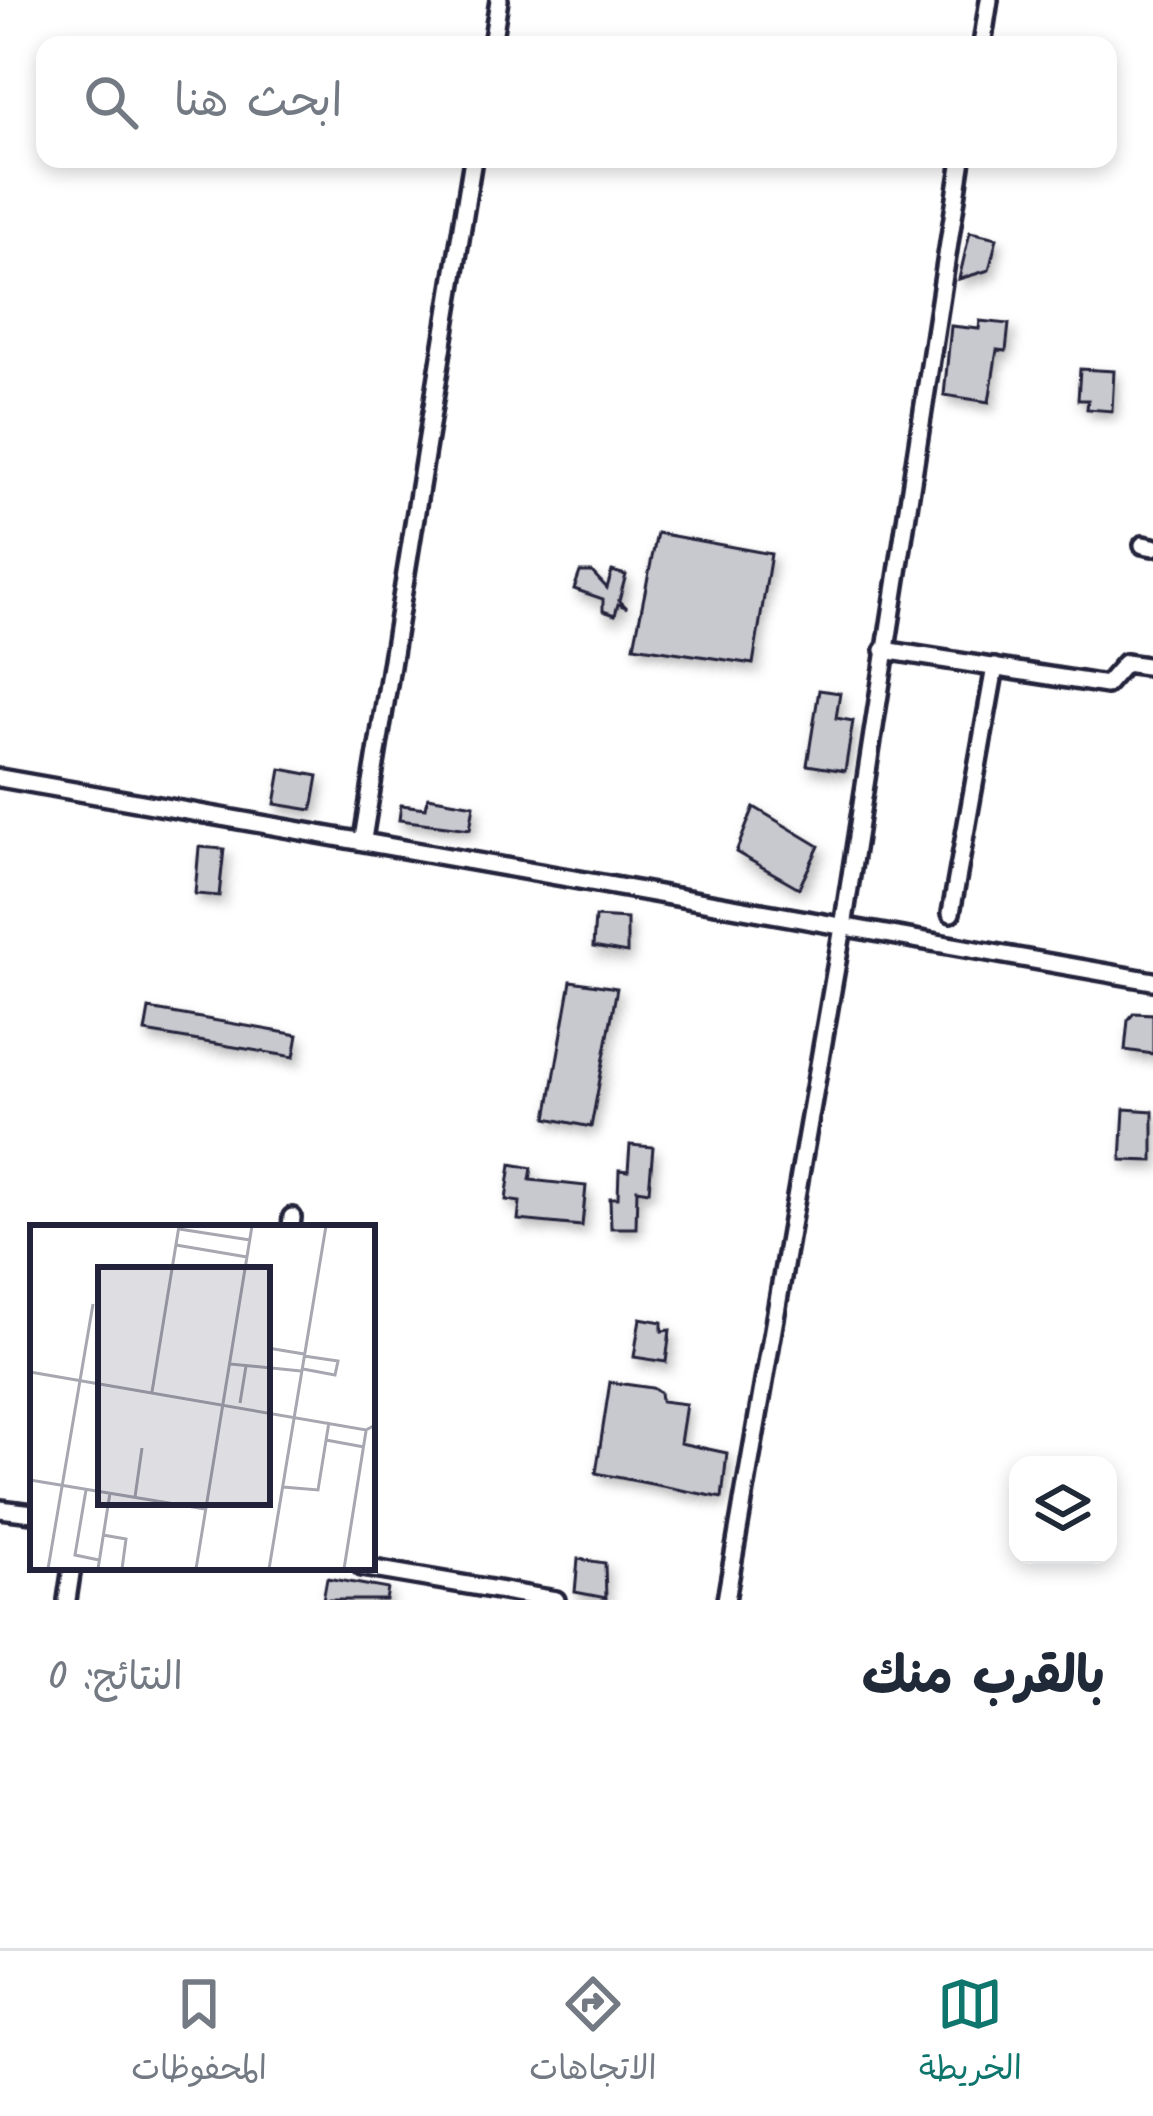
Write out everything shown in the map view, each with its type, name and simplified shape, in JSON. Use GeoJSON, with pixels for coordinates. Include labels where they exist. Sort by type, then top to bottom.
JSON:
{"type":"FeatureCollection","features":[{"type":"Feature","properties":{"kind":"street"},"geometry":{"type":"LineString","coordinates":[[493,36],[499,0]]}},
{"type":"Feature","properties":{"kind":"street"},"geometry":{"type":"LineString","coordinates":[[983,36],[989,0]]}},
{"type":"Feature","properties":{"kind":"street"},"geometry":{"type":"LineString","coordinates":[[362,839],[472,168]]}},
{"type":"Feature","properties":{"kind":"street"},"geometry":{"type":"LineString","coordinates":[[726,1600],[843,927],[961,168]]}},
{"type":"Feature","properties":{"kind":"street"},"geometry":{"type":"LineString","coordinates":[[884,650],[1106,685],[1125,663],[1153,668]]}},
{"type":"Feature","properties":{"kind":"street"},"geometry":{"type":"LineString","coordinates":[[952,913],[995,667]]}},
{"type":"Feature","properties":{"kind":"street"},"geometry":{"type":"LineString","coordinates":[[0,778],[1153,982]]}},
{"type":"Feature","properties":{"kind":"street"},"geometry":{"type":"LineString","coordinates":[[0,1509],[30,1514]]}},
{"type":"Feature","properties":{"kind":"street"},"geometry":{"type":"LineString","coordinates":[[375,1569],[556,1600]]}},
{"type":"Feature","properties":{"kind":"street"},"geometry":{"type":"LineString","coordinates":[[67,1600],[72,1570]]}},
{"type":"Feature","properties":{"kind":"building"},"geometry":{"type":"Polygon","coordinates":[[[970,232],[997,238],[989,270],[959,279],[970,232]]]}},
{"type":"Feature","properties":{"kind":"building"},"geometry":{"type":"Polygon","coordinates":[[[980,321],[1009,324],[1006,351],[997,350],[989,402],[944,395],[951,326],[979,329],[980,321]]]}},
{"type":"Feature","properties":{"kind":"building"},"geometry":{"type":"Polygon","coordinates":[[[1080,369],[1114,371],[1112,411],[1087,409],[1088,400],[1078,400],[1080,369]]]}},
{"type":"Feature","properties":{"kind":"building"},"geometry":{"type":"Polygon","coordinates":[[[657,533],[771,554],[753,664],[634,646],[657,533]]]}},
{"type":"Feature","properties":{"kind":"building"},"geometry":{"type":"Polygon","coordinates":[[[612,571],[626,575],[619,600],[627,608],[618,604],[615,615],[603,611],[603,599],[574,589],[580,572],[592,572],[607,588],[612,571]]]}},
{"type":"Feature","properties":{"kind":"building"},"geometry":{"type":"Polygon","coordinates":[[[819,690],[840,693],[836,718],[853,721],[845,771],[807,765],[819,690]]]}},
{"type":"Feature","properties":{"kind":"building"},"geometry":{"type":"Polygon","coordinates":[[[281,769],[318,776],[312,810],[275,804],[281,769]]]}},
{"type":"Feature","properties":{"kind":"building"},"geometry":{"type":"Polygon","coordinates":[[[428,797],[474,805],[470,829],[399,820],[401,805],[426,808],[428,797]]]}},
{"type":"Feature","properties":{"kind":"building"},"geometry":{"type":"Polygon","coordinates":[[[754,807],[819,846],[799,888],[736,852],[754,807]]]}},
{"type":"Feature","properties":{"kind":"building"},"geometry":{"type":"Polygon","coordinates":[[[199,847],[224,849],[219,896],[195,894],[199,847]]]}},
{"type":"Feature","properties":{"kind":"building"},"geometry":{"type":"Polygon","coordinates":[[[595,917],[627,919],[627,953],[593,947],[595,917]]]}},
{"type":"Feature","properties":{"kind":"building"},"geometry":{"type":"Polygon","coordinates":[[[571,981],[617,988],[591,1127],[547,1118],[571,981]]]}},
{"type":"Feature","properties":{"kind":"building"},"geometry":{"type":"Polygon","coordinates":[[[149,1009],[298,1035],[294,1057],[145,1032],[149,1009]]]}},
{"type":"Feature","properties":{"kind":"building"},"geometry":{"type":"Polygon","coordinates":[[[1134,1013],[1153,1014],[1153,1054],[1125,1050],[1128,1020],[1134,1013]]]}},
{"type":"Feature","properties":{"kind":"building"},"geometry":{"type":"Polygon","coordinates":[[[1124,1109],[1153,1111],[1153,1161],[1121,1160],[1124,1109]]]}},
{"type":"Feature","properties":{"kind":"building"},"geometry":{"type":"Polygon","coordinates":[[[630,1145],[653,1147],[649,1191],[637,1189],[636,1228],[611,1228],[610,1198],[618,1198],[619,1170],[628,1171],[630,1145]]]}},
{"type":"Feature","properties":{"kind":"building"},"geometry":{"type":"Polygon","coordinates":[[[511,1164],[532,1168],[530,1180],[586,1186],[582,1226],[518,1220],[520,1202],[506,1200],[511,1164]]]}},
{"type":"Feature","properties":{"kind":"building"},"geometry":{"type":"Polygon","coordinates":[[[640,1318],[662,1322],[662,1331],[670,1330],[666,1362],[634,1357],[640,1318]]]}},
{"type":"Feature","properties":{"kind":"building"},"geometry":{"type":"Polygon","coordinates":[[[610,1382],[652,1388],[660,1392],[661,1401],[686,1404],[680,1443],[727,1453],[722,1498],[596,1473],[610,1382]]]}},
{"type":"Feature","properties":{"kind":"building"},"geometry":{"type":"Polygon","coordinates":[[[578,1559],[605,1563],[606,1598],[575,1592],[578,1559]]]}},
{"type":"Feature","properties":{"kind":"building"},"geometry":{"type":"Polygon","coordinates":[[[327,1578],[388,1589],[386,1600],[323,1600],[327,1578]]]}}]}
